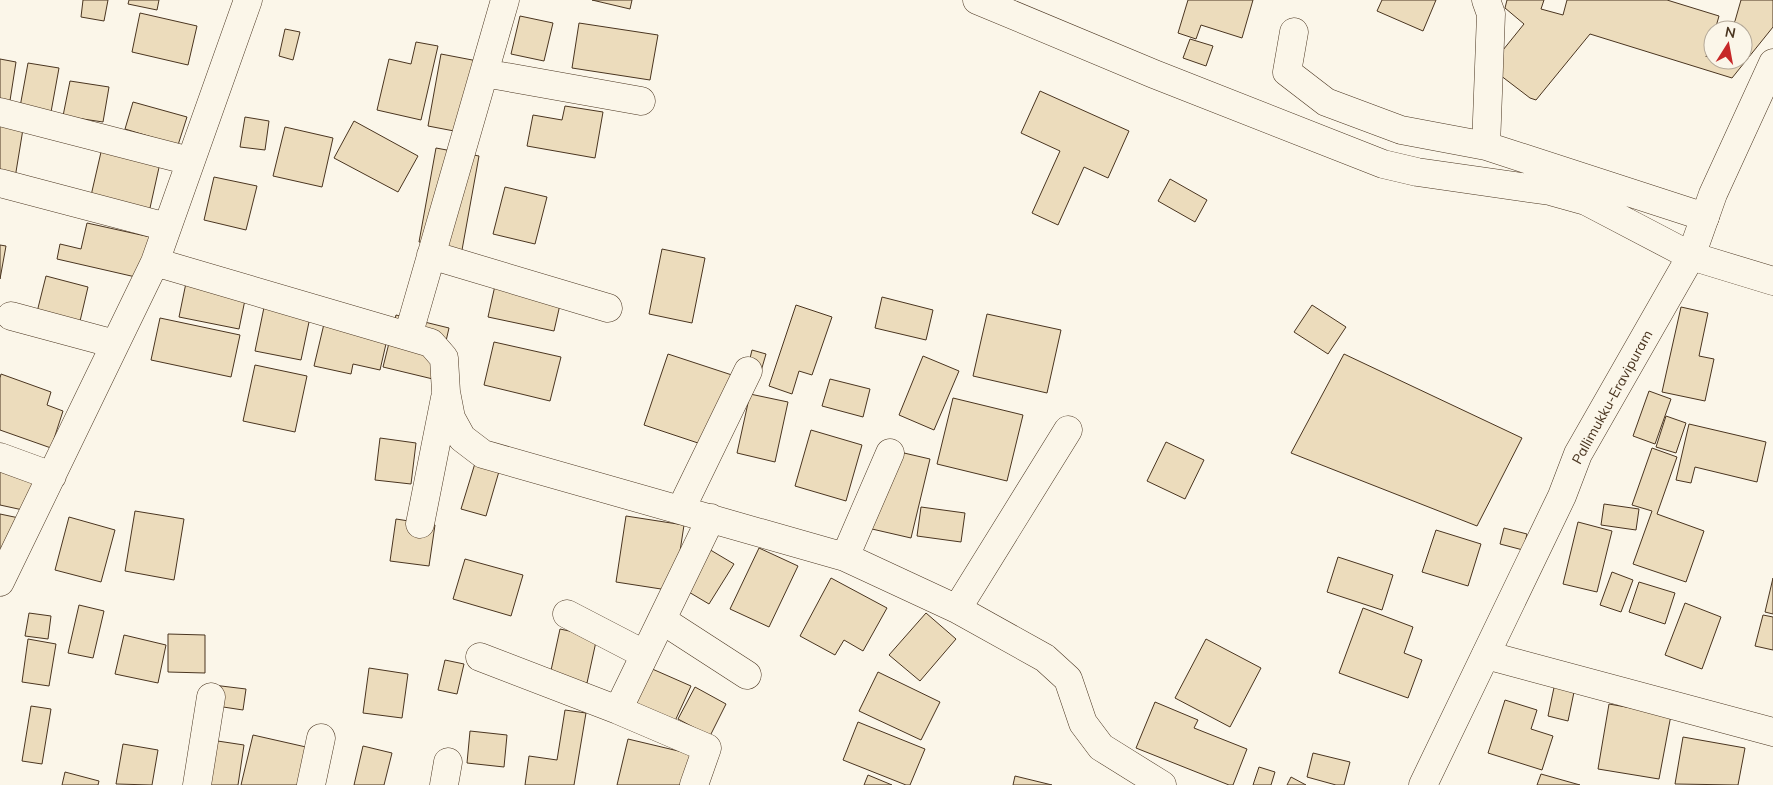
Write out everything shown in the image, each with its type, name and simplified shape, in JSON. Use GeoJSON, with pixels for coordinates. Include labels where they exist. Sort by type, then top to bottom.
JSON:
{"type":"FeatureCollection","features":[{"type":"Feature","properties":{"kind":"street"},"geometry":{"type":"LineString","coordinates":[[0,582],[155,262],[248,0]]}},
{"type":"Feature","properties":{"kind":"street"},"geometry":{"type":"LineString","coordinates":[[408,336],[505,0]]}},
{"type":"Feature","properties":{"kind":"street"},"geometry":{"type":"LineString","coordinates":[[977,0],[1154,74],[1383,164],[1417,172],[1550,191],[1586,201],[1691,256],[1773,281]]}},
{"type":"Feature","properties":{"kind":"street"},"geometry":{"type":"LineString","coordinates":[[1486,0],[1491,14],[1486,146]]}},
{"type":"Feature","properties":{"kind":"street"},"geometry":{"type":"LineString","coordinates":[[1294,32],[1287,72],[1326,102],[1401,130],[1486,146],[1705,217]]}},
{"type":"Feature","properties":{"kind":"street","name":"Pallimukku-Eravipuram"},"geometry":{"type":"LineString","coordinates":[[1423,785],[1562,496],[1578,454],[1691,256],[1713,194],[1773,63]]}},
{"type":"Feature","properties":{"kind":"street"},"geometry":{"type":"LineString","coordinates":[[484,73],[641,102]]}},
{"type":"Feature","properties":{"kind":"street"},"geometry":{"type":"LineString","coordinates":[[0,112],[190,161]]}},
{"type":"Feature","properties":{"kind":"street"},"geometry":{"type":"LineString","coordinates":[[0,184],[167,227]]}},
{"type":"Feature","properties":{"kind":"street"},"geometry":{"type":"LineString","coordinates":[[432,255],[608,308]]}},
{"type":"Feature","properties":{"kind":"street"},"geometry":{"type":"LineString","coordinates":[[155,262],[431,343],[444,358],[446,392],[451,418],[462,438],[483,454],[846,557],[957,609],[1045,658],[1068,679],[1083,723],[1101,747],[1162,785]]}},
{"type":"Feature","properties":{"kind":"street"},"geometry":{"type":"LineString","coordinates":[[11,316],[115,344]]}},
{"type":"Feature","properties":{"kind":"street"},"geometry":{"type":"LineString","coordinates":[[681,509],[748,371]]}},
{"type":"Feature","properties":{"kind":"street"},"geometry":{"type":"LineString","coordinates":[[420,524],[446,392]]}},
{"type":"Feature","properties":{"kind":"street"},"geometry":{"type":"LineString","coordinates":[[957,609],[1068,430]]}},
{"type":"Feature","properties":{"kind":"street"},"geometry":{"type":"LineString","coordinates":[[846,557],[890,453]]}},
{"type":"Feature","properties":{"kind":"street"},"geometry":{"type":"LineString","coordinates":[[0,457],[52,476]]}},
{"type":"Feature","properties":{"kind":"street"},"geometry":{"type":"LineString","coordinates":[[618,710],[711,518]]}},
{"type":"Feature","properties":{"kind":"street"},"geometry":{"type":"LineString","coordinates":[[567,614],[644,654]]}},
{"type":"Feature","properties":{"kind":"street"},"geometry":{"type":"LineString","coordinates":[[662,620],[747,675]]}},
{"type":"Feature","properties":{"kind":"street"},"geometry":{"type":"LineString","coordinates":[[1486,656],[1773,732]]}},
{"type":"Feature","properties":{"kind":"street"},"geometry":{"type":"LineString","coordinates":[[480,657],[618,710],[707,748],[694,785]]}},
{"type":"Feature","properties":{"kind":"street"},"geometry":{"type":"LineString","coordinates":[[197,785],[211,696]]}},
{"type":"Feature","properties":{"kind":"street"},"geometry":{"type":"LineString","coordinates":[[311,785],[321,738]]}},
{"type":"Feature","properties":{"kind":"building"},"geometry":{"type":"Polygon","coordinates":[[[83,0],[108,0],[104,21],[81,17],[83,0]]]}},
{"type":"Feature","properties":{"kind":"building"},"geometry":{"type":"Polygon","coordinates":[[[129,0],[159,0],[157,10],[128,4],[129,0]]]}},
{"type":"Feature","properties":{"kind":"building"},"geometry":{"type":"Polygon","coordinates":[[[592,0],[632,0],[630,9],[592,0]]]}},
{"type":"Feature","properties":{"kind":"building"},"geometry":{"type":"Polygon","coordinates":[[[1188,0],[1253,0],[1242,38],[1201,25],[1196,39],[1178,33],[1188,0]]]}},
{"type":"Feature","properties":{"kind":"building"},"geometry":{"type":"Polygon","coordinates":[[[1382,0],[1436,0],[1423,31],[1377,11],[1382,0]]]}},
{"type":"Feature","properties":{"kind":"building"},"geometry":{"type":"Polygon","coordinates":[[[1507,0],[1544,0],[1541,9],[1563,15],[1567,0],[1667,0],[1719,16],[1718,20],[1703,20],[1703,69],[1590,34],[1536,100],[1530,98],[1496,72],[1503,50],[1524,24],[1505,8],[1507,0]]]}},
{"type":"Feature","properties":{"kind":"building"},"geometry":{"type":"Polygon","coordinates":[[[1741,0],[1773,0],[1773,27],[1753,52],[1753,20],[1735,20],[1741,0]]]}},
{"type":"Feature","properties":{"kind":"building"},"geometry":{"type":"Polygon","coordinates":[[[140,13],[197,26],[188,65],[132,52],[140,13]]]}},
{"type":"Feature","properties":{"kind":"building"},"geometry":{"type":"Polygon","coordinates":[[[520,16],[553,23],[544,61],[511,54],[520,16]]]}},
{"type":"Feature","properties":{"kind":"building"},"geometry":{"type":"Polygon","coordinates":[[[579,23],[658,35],[650,80],[572,68],[579,23]]]}},
{"type":"Feature","properties":{"kind":"building"},"geometry":{"type":"Polygon","coordinates":[[[285,29],[300,32],[293,60],[279,56],[285,29]]]}},
{"type":"Feature","properties":{"kind":"building"},"geometry":{"type":"Polygon","coordinates":[[[1190,39],[1213,46],[1206,66],[1183,58],[1190,39]]]}},
{"type":"Feature","properties":{"kind":"building"},"geometry":{"type":"Polygon","coordinates":[[[416,42],[438,46],[421,120],[377,110],[389,59],[411,64],[416,42]]]}},
{"type":"Feature","properties":{"kind":"building"},"geometry":{"type":"Polygon","coordinates":[[[441,54],[488,63],[475,135],[428,126],[441,54]]]}},
{"type":"Feature","properties":{"kind":"building"},"geometry":{"type":"Polygon","coordinates":[[[0,59],[16,62],[9,107],[0,106],[0,59]]]}},
{"type":"Feature","properties":{"kind":"building"},"geometry":{"type":"Polygon","coordinates":[[[28,63],[59,68],[51,112],[20,107],[28,63]]]}},
{"type":"Feature","properties":{"kind":"building"},"geometry":{"type":"Polygon","coordinates":[[[1706,70],[1738,70],[1732,78],[1706,70]]]}},
{"type":"Feature","properties":{"kind":"building"},"geometry":{"type":"Polygon","coordinates":[[[70,81],[109,87],[103,122],[63,116],[70,81]]]}},
{"type":"Feature","properties":{"kind":"building"},"geometry":{"type":"Polygon","coordinates":[[[1040,91],[1129,131],[1108,178],[1084,167],[1058,225],[1032,213],[1060,151],[1021,133],[1040,91]]]}},
{"type":"Feature","properties":{"kind":"building"},"geometry":{"type":"Polygon","coordinates":[[[133,102],[187,117],[178,145],[125,129],[133,102]]]}},
{"type":"Feature","properties":{"kind":"building"},"geometry":{"type":"Polygon","coordinates":[[[565,106],[603,112],[595,158],[527,146],[533,115],[562,120],[565,106]]]}},
{"type":"Feature","properties":{"kind":"building"},"geometry":{"type":"Polygon","coordinates":[[[245,117],[269,121],[265,150],[240,147],[245,117]]]}},
{"type":"Feature","properties":{"kind":"building"},"geometry":{"type":"Polygon","coordinates":[[[354,121],[418,156],[398,192],[334,158],[354,121]]]}},
{"type":"Feature","properties":{"kind":"building"},"geometry":{"type":"Polygon","coordinates":[[[0,125],[23,129],[15,178],[0,175],[0,125]]]}},
{"type":"Feature","properties":{"kind":"building"},"geometry":{"type":"Polygon","coordinates":[[[285,127],[333,138],[322,187],[273,176],[285,127]]]}},
{"type":"Feature","properties":{"kind":"building"},"geometry":{"type":"Polygon","coordinates":[[[104,139],[162,154],[150,208],[144,222],[90,200],[104,139]]]}},
{"type":"Feature","properties":{"kind":"building"},"geometry":{"type":"Polygon","coordinates":[[[436,148],[479,156],[462,250],[419,242],[436,148]]]}},
{"type":"Feature","properties":{"kind":"building"},"geometry":{"type":"Polygon","coordinates":[[[214,177],[257,186],[246,230],[204,220],[214,177]]]}},
{"type":"Feature","properties":{"kind":"building"},"geometry":{"type":"Polygon","coordinates":[[[1170,179],[1207,200],[1195,222],[1158,201],[1170,179]]]}},
{"type":"Feature","properties":{"kind":"building"},"geometry":{"type":"Polygon","coordinates":[[[505,187],[547,197],[535,244],[493,234],[505,187]]]}},
{"type":"Feature","properties":{"kind":"building"},"geometry":{"type":"Polygon","coordinates":[[[87,223],[150,237],[140,278],[57,259],[60,244],[81,249],[87,223]]]}},
{"type":"Feature","properties":{"kind":"building"},"geometry":{"type":"Polygon","coordinates":[[[0,245],[6,246],[0,279],[0,245]]]}},
{"type":"Feature","properties":{"kind":"building"},"geometry":{"type":"Polygon","coordinates":[[[662,249],[705,258],[692,323],[649,314],[662,249]]]}},
{"type":"Feature","properties":{"kind":"building"},"geometry":{"type":"Polygon","coordinates":[[[498,272],[564,287],[554,331],[488,317],[498,272]]]}},
{"type":"Feature","properties":{"kind":"building"},"geometry":{"type":"Polygon","coordinates":[[[46,276],[88,287],[77,334],[34,324],[46,276]]]}},
{"type":"Feature","properties":{"kind":"building"},"geometry":{"type":"Polygon","coordinates":[[[187,278],[247,290],[239,329],[179,317],[187,278]]]}},
{"type":"Feature","properties":{"kind":"building"},"geometry":{"type":"Polygon","coordinates":[[[267,293],[313,303],[301,360],[255,351],[267,293]]]}},
{"type":"Feature","properties":{"kind":"building"},"geometry":{"type":"Polygon","coordinates":[[[882,297],[933,310],[926,340],[875,328],[882,297]]]}},
{"type":"Feature","properties":{"kind":"building"},"geometry":{"type":"Polygon","coordinates":[[[796,305],[832,317],[812,375],[799,371],[792,394],[769,386],[796,305]]]}},
{"type":"Feature","properties":{"kind":"building"},"geometry":{"type":"Polygon","coordinates":[[[1312,305],[1346,327],[1328,354],[1294,332],[1312,305]]]}},
{"type":"Feature","properties":{"kind":"building"},"geometry":{"type":"Polygon","coordinates":[[[328,307],[391,322],[380,370],[353,364],[351,374],[314,366],[328,307]]]}},
{"type":"Feature","properties":{"kind":"building"},"geometry":{"type":"Polygon","coordinates":[[[1681,307],[1708,313],[1699,356],[1714,359],[1705,401],[1662,392],[1681,307]]]}},
{"type":"Feature","properties":{"kind":"building"},"geometry":{"type":"Polygon","coordinates":[[[987,314],[1061,330],[1047,393],[973,376],[987,314]]]}},
{"type":"Feature","properties":{"kind":"building"},"geometry":{"type":"Polygon","coordinates":[[[396,315],[449,328],[437,380],[383,367],[396,315]]]}},
{"type":"Feature","properties":{"kind":"building"},"geometry":{"type":"Polygon","coordinates":[[[160,318],[240,335],[231,377],[151,360],[160,318]]]}},
{"type":"Feature","properties":{"kind":"building"},"geometry":{"type":"Polygon","coordinates":[[[494,342],[561,357],[550,401],[484,385],[494,342]]]}},
{"type":"Feature","properties":{"kind":"building"},"geometry":{"type":"Polygon","coordinates":[[[752,350],[766,354],[759,378],[746,375],[752,350]]]}},
{"type":"Feature","properties":{"kind":"building"},"geometry":{"type":"Polygon","coordinates":[[[668,354],[741,378],[716,449],[644,425],[668,354]]]}},
{"type":"Feature","properties":{"kind":"building"},"geometry":{"type":"Polygon","coordinates":[[[1344,354],[1522,438],[1477,526],[1291,453],[1344,354]]]}},
{"type":"Feature","properties":{"kind":"building"},"geometry":{"type":"Polygon","coordinates":[[[923,356],[959,371],[934,430],[899,415],[923,356]]]}},
{"type":"Feature","properties":{"kind":"building"},"geometry":{"type":"Polygon","coordinates":[[[255,365],[307,376],[295,432],[243,421],[255,365]]]}},
{"type":"Feature","properties":{"kind":"building"},"geometry":{"type":"Polygon","coordinates":[[[1,374],[51,392],[47,405],[63,411],[51,448],[0,430],[1,374]]]}},
{"type":"Feature","properties":{"kind":"building"},"geometry":{"type":"Polygon","coordinates":[[[830,379],[870,389],[863,417],[822,406],[830,379]]]}},
{"type":"Feature","properties":{"kind":"building"},"geometry":{"type":"Polygon","coordinates":[[[1649,391],[1671,399],[1655,444],[1633,436],[1649,391]]]}},
{"type":"Feature","properties":{"kind":"building"},"geometry":{"type":"Polygon","coordinates":[[[750,394],[788,402],[775,462],[737,453],[750,394]]]}},
{"type":"Feature","properties":{"kind":"building"},"geometry":{"type":"Polygon","coordinates":[[[953,398],[1023,415],[1007,481],[937,464],[953,398]]]}},
{"type":"Feature","properties":{"kind":"building"},"geometry":{"type":"Polygon","coordinates":[[[1666,416],[1686,423],[1676,453],[1656,447],[1666,416]]]}},
{"type":"Feature","properties":{"kind":"building"},"geometry":{"type":"Polygon","coordinates":[[[1689,424],[1766,442],[1757,482],[1695,467],[1691,483],[1676,480],[1689,424]]]}},
{"type":"Feature","properties":{"kind":"building"},"geometry":{"type":"Polygon","coordinates":[[[811,430],[862,445],[846,501],[795,486],[811,430]]]}},
{"type":"Feature","properties":{"kind":"building"},"geometry":{"type":"Polygon","coordinates":[[[380,438],[416,443],[411,484],[375,480],[380,438]]]}},
{"type":"Feature","properties":{"kind":"building"},"geometry":{"type":"Polygon","coordinates":[[[1166,442],[1204,460],[1185,499],[1147,481],[1166,442]]]}},
{"type":"Feature","properties":{"kind":"building"},"geometry":{"type":"Polygon","coordinates":[[[1652,448],[1677,457],[1657,514],[1704,531],[1686,582],[1633,564],[1652,511],[1632,505],[1652,448]]]}},
{"type":"Feature","properties":{"kind":"building"},"geometry":{"type":"Polygon","coordinates":[[[891,450],[930,459],[911,538],[872,529],[891,450]]]}},
{"type":"Feature","properties":{"kind":"building"},"geometry":{"type":"Polygon","coordinates":[[[476,460],[500,468],[486,516],[461,509],[476,460]]]}},
{"type":"Feature","properties":{"kind":"building"},"geometry":{"type":"Polygon","coordinates":[[[0,462],[41,470],[32,512],[0,505],[0,462]]]}},
{"type":"Feature","properties":{"kind":"building"},"geometry":{"type":"Polygon","coordinates":[[[1604,504],[1639,509],[1636,530],[1601,525],[1604,504]]]}},
{"type":"Feature","properties":{"kind":"building"},"geometry":{"type":"Polygon","coordinates":[[[921,507],[965,513],[961,542],[917,536],[921,507]]]}},
{"type":"Feature","properties":{"kind":"building"},"geometry":{"type":"Polygon","coordinates":[[[135,511],[184,519],[174,580],[125,571],[135,511]]]}},
{"type":"Feature","properties":{"kind":"building"},"geometry":{"type":"Polygon","coordinates":[[[0,514],[19,518],[0,574],[0,514]]]}},
{"type":"Feature","properties":{"kind":"building"},"geometry":{"type":"Polygon","coordinates":[[[626,516],[684,525],[674,591],[616,582],[626,516]]]}},
{"type":"Feature","properties":{"kind":"building"},"geometry":{"type":"Polygon","coordinates":[[[69,517],[115,530],[101,582],[55,570],[69,517]]]}},
{"type":"Feature","properties":{"kind":"building"},"geometry":{"type":"Polygon","coordinates":[[[396,519],[435,525],[429,566],[390,561],[396,519]]]}},
{"type":"Feature","properties":{"kind":"building"},"geometry":{"type":"Polygon","coordinates":[[[1578,522],[1612,531],[1597,592],[1563,584],[1578,522]]]}},
{"type":"Feature","properties":{"kind":"building"},"geometry":{"type":"Polygon","coordinates":[[[1504,528],[1527,534],[1523,550],[1500,544],[1504,528]]]}},
{"type":"Feature","properties":{"kind":"building"},"geometry":{"type":"Polygon","coordinates":[[[1436,530],[1481,544],[1468,586],[1422,572],[1436,530]]]}},
{"type":"Feature","properties":{"kind":"building"},"geometry":{"type":"Polygon","coordinates":[[[702,545],[734,564],[709,604],[677,585],[702,545]]]}},
{"type":"Feature","properties":{"kind":"building"},"geometry":{"type":"Polygon","coordinates":[[[759,548],[798,566],[769,627],[730,609],[759,548]]]}},
{"type":"Feature","properties":{"kind":"building"},"geometry":{"type":"Polygon","coordinates":[[[1338,557],[1393,575],[1382,610],[1327,592],[1338,557]]]}},
{"type":"Feature","properties":{"kind":"building"},"geometry":{"type":"Polygon","coordinates":[[[465,559],[523,575],[511,616],[453,599],[465,559]]]}},
{"type":"Feature","properties":{"kind":"building"},"geometry":{"type":"Polygon","coordinates":[[[1612,572],[1633,580],[1621,612],[1600,605],[1612,572]]]}},
{"type":"Feature","properties":{"kind":"building"},"geometry":{"type":"Polygon","coordinates":[[[831,578],[887,608],[863,651],[844,640],[835,655],[800,636],[831,578]]]}},
{"type":"Feature","properties":{"kind":"building"},"geometry":{"type":"Polygon","coordinates":[[[1773,578],[1773,614],[1765,612],[1773,578]]]}},
{"type":"Feature","properties":{"kind":"building"},"geometry":{"type":"Polygon","coordinates":[[[1639,582],[1675,593],[1665,624],[1629,612],[1639,582]]]}},
{"type":"Feature","properties":{"kind":"building"},"geometry":{"type":"Polygon","coordinates":[[[1685,603],[1721,617],[1702,669],[1665,655],[1685,603]]]}},
{"type":"Feature","properties":{"kind":"building"},"geometry":{"type":"Polygon","coordinates":[[[79,605],[104,611],[93,658],[68,653],[79,605]]]}},
{"type":"Feature","properties":{"kind":"building"},"geometry":{"type":"Polygon","coordinates":[[[1363,608],[1413,627],[1404,653],[1422,660],[1408,698],[1339,673],[1363,608]]]}},
{"type":"Feature","properties":{"kind":"building"},"geometry":{"type":"Polygon","coordinates":[[[29,613],[51,616],[48,639],[25,636],[29,613]]]}},
{"type":"Feature","properties":{"kind":"building"},"geometry":{"type":"Polygon","coordinates":[[[926,613],[956,639],[920,681],[889,655],[926,613]]]}},
{"type":"Feature","properties":{"kind":"building"},"geometry":{"type":"Polygon","coordinates":[[[1763,615],[1773,617],[1773,650],[1755,646],[1763,615]]]}},
{"type":"Feature","properties":{"kind":"building"},"geometry":{"type":"Polygon","coordinates":[[[560,629],[597,637],[587,683],[550,675],[560,629]]]}},
{"type":"Feature","properties":{"kind":"building"},"geometry":{"type":"Polygon","coordinates":[[[168,634],[205,635],[205,673],[168,672],[168,634]]]}},
{"type":"Feature","properties":{"kind":"building"},"geometry":{"type":"Polygon","coordinates":[[[124,635],[166,645],[158,683],[115,674],[124,635]]]}},
{"type":"Feature","properties":{"kind":"building"},"geometry":{"type":"Polygon","coordinates":[[[28,639],[56,644],[49,686],[22,682],[28,639]]]}},
{"type":"Feature","properties":{"kind":"building"},"geometry":{"type":"Polygon","coordinates":[[[1206,639],[1261,668],[1230,727],[1175,698],[1206,639]]]}},
{"type":"Feature","properties":{"kind":"building"},"geometry":{"type":"Polygon","coordinates":[[[445,660],[464,664],[457,694],[438,690],[445,660]]]}},
{"type":"Feature","properties":{"kind":"building"},"geometry":{"type":"Polygon","coordinates":[[[1559,664],[1579,668],[1568,721],[1548,716],[1559,664]]]}},
{"type":"Feature","properties":{"kind":"building"},"geometry":{"type":"Polygon","coordinates":[[[369,668],[408,674],[402,718],[363,713],[369,668]]]}},
{"type":"Feature","properties":{"kind":"building"},"geometry":{"type":"Polygon","coordinates":[[[650,668],[691,686],[675,721],[634,702],[650,668]]]}},
{"type":"Feature","properties":{"kind":"building"},"geometry":{"type":"Polygon","coordinates":[[[878,672],[940,702],[921,740],[859,711],[878,672]]]}},
{"type":"Feature","properties":{"kind":"building"},"geometry":{"type":"Polygon","coordinates":[[[213,685],[246,689],[243,710],[210,705],[213,685]]]}},
{"type":"Feature","properties":{"kind":"building"},"geometry":{"type":"Polygon","coordinates":[[[695,687],[726,704],[710,736],[678,719],[695,687]]]}},
{"type":"Feature","properties":{"kind":"building"},"geometry":{"type":"Polygon","coordinates":[[[1505,700],[1537,710],[1531,729],[1553,736],[1542,770],[1488,753],[1505,700]]]}},
{"type":"Feature","properties":{"kind":"building"},"geometry":{"type":"Polygon","coordinates":[[[1155,702],[1198,720],[1194,728],[1247,749],[1233,785],[1136,748],[1155,702]]]}},
{"type":"Feature","properties":{"kind":"building"},"geometry":{"type":"Polygon","coordinates":[[[1609,704],[1671,715],[1659,779],[1598,769],[1609,704]]]}},
{"type":"Feature","properties":{"kind":"building"},"geometry":{"type":"Polygon","coordinates":[[[31,706],[51,709],[42,764],[22,761],[31,706]]]}},
{"type":"Feature","properties":{"kind":"building"},"geometry":{"type":"Polygon","coordinates":[[[565,710],[586,713],[574,785],[525,785],[529,756],[557,760],[565,710]]]}},
{"type":"Feature","properties":{"kind":"building"},"geometry":{"type":"Polygon","coordinates":[[[858,722],[925,749],[910,785],[843,760],[858,722]]]}},
{"type":"Feature","properties":{"kind":"building"},"geometry":{"type":"Polygon","coordinates":[[[470,731],[507,735],[504,767],[467,763],[470,731]]]}},
{"type":"Feature","properties":{"kind":"building"},"geometry":{"type":"Polygon","coordinates":[[[253,735],[306,747],[298,785],[241,785],[253,735]]]}},
{"type":"Feature","properties":{"kind":"building"},"geometry":{"type":"Polygon","coordinates":[[[1683,737],[1745,748],[1738,785],[1675,784],[1683,737]]]}},
{"type":"Feature","properties":{"kind":"building"},"geometry":{"type":"Polygon","coordinates":[[[628,739],[691,754],[683,785],[617,785],[628,739]]]}},
{"type":"Feature","properties":{"kind":"building"},"geometry":{"type":"Polygon","coordinates":[[[211,740],[244,745],[238,785],[204,785],[211,740]]]}},
{"type":"Feature","properties":{"kind":"building"},"geometry":{"type":"Polygon","coordinates":[[[123,744],[158,750],[152,785],[116,784],[123,744]]]}},
{"type":"Feature","properties":{"kind":"building"},"geometry":{"type":"Polygon","coordinates":[[[363,746],[392,753],[384,785],[354,785],[363,746]]]}},
{"type":"Feature","properties":{"kind":"building"},"geometry":{"type":"Polygon","coordinates":[[[1313,753],[1350,762],[1344,785],[1336,785],[1307,777],[1313,753]]]}},
{"type":"Feature","properties":{"kind":"building"},"geometry":{"type":"Polygon","coordinates":[[[1259,767],[1275,772],[1271,785],[1253,785],[1259,767]]]}},
{"type":"Feature","properties":{"kind":"building"},"geometry":{"type":"Polygon","coordinates":[[[65,772],[99,781],[98,785],[62,785],[65,772]]]}},
{"type":"Feature","properties":{"kind":"building"},"geometry":{"type":"Polygon","coordinates":[[[1541,774],[1580,785],[1537,785],[1541,774]]]}},
{"type":"Feature","properties":{"kind":"building"},"geometry":{"type":"Polygon","coordinates":[[[868,775],[892,785],[864,785],[868,775]]]}},
{"type":"Feature","properties":{"kind":"building"},"geometry":{"type":"Polygon","coordinates":[[[1015,776],[1052,785],[1013,785],[1015,776]]]}},
{"type":"Feature","properties":{"kind":"building"},"geometry":{"type":"Polygon","coordinates":[[[1291,777],[1306,785],[1287,785],[1291,777]]]}}]}
